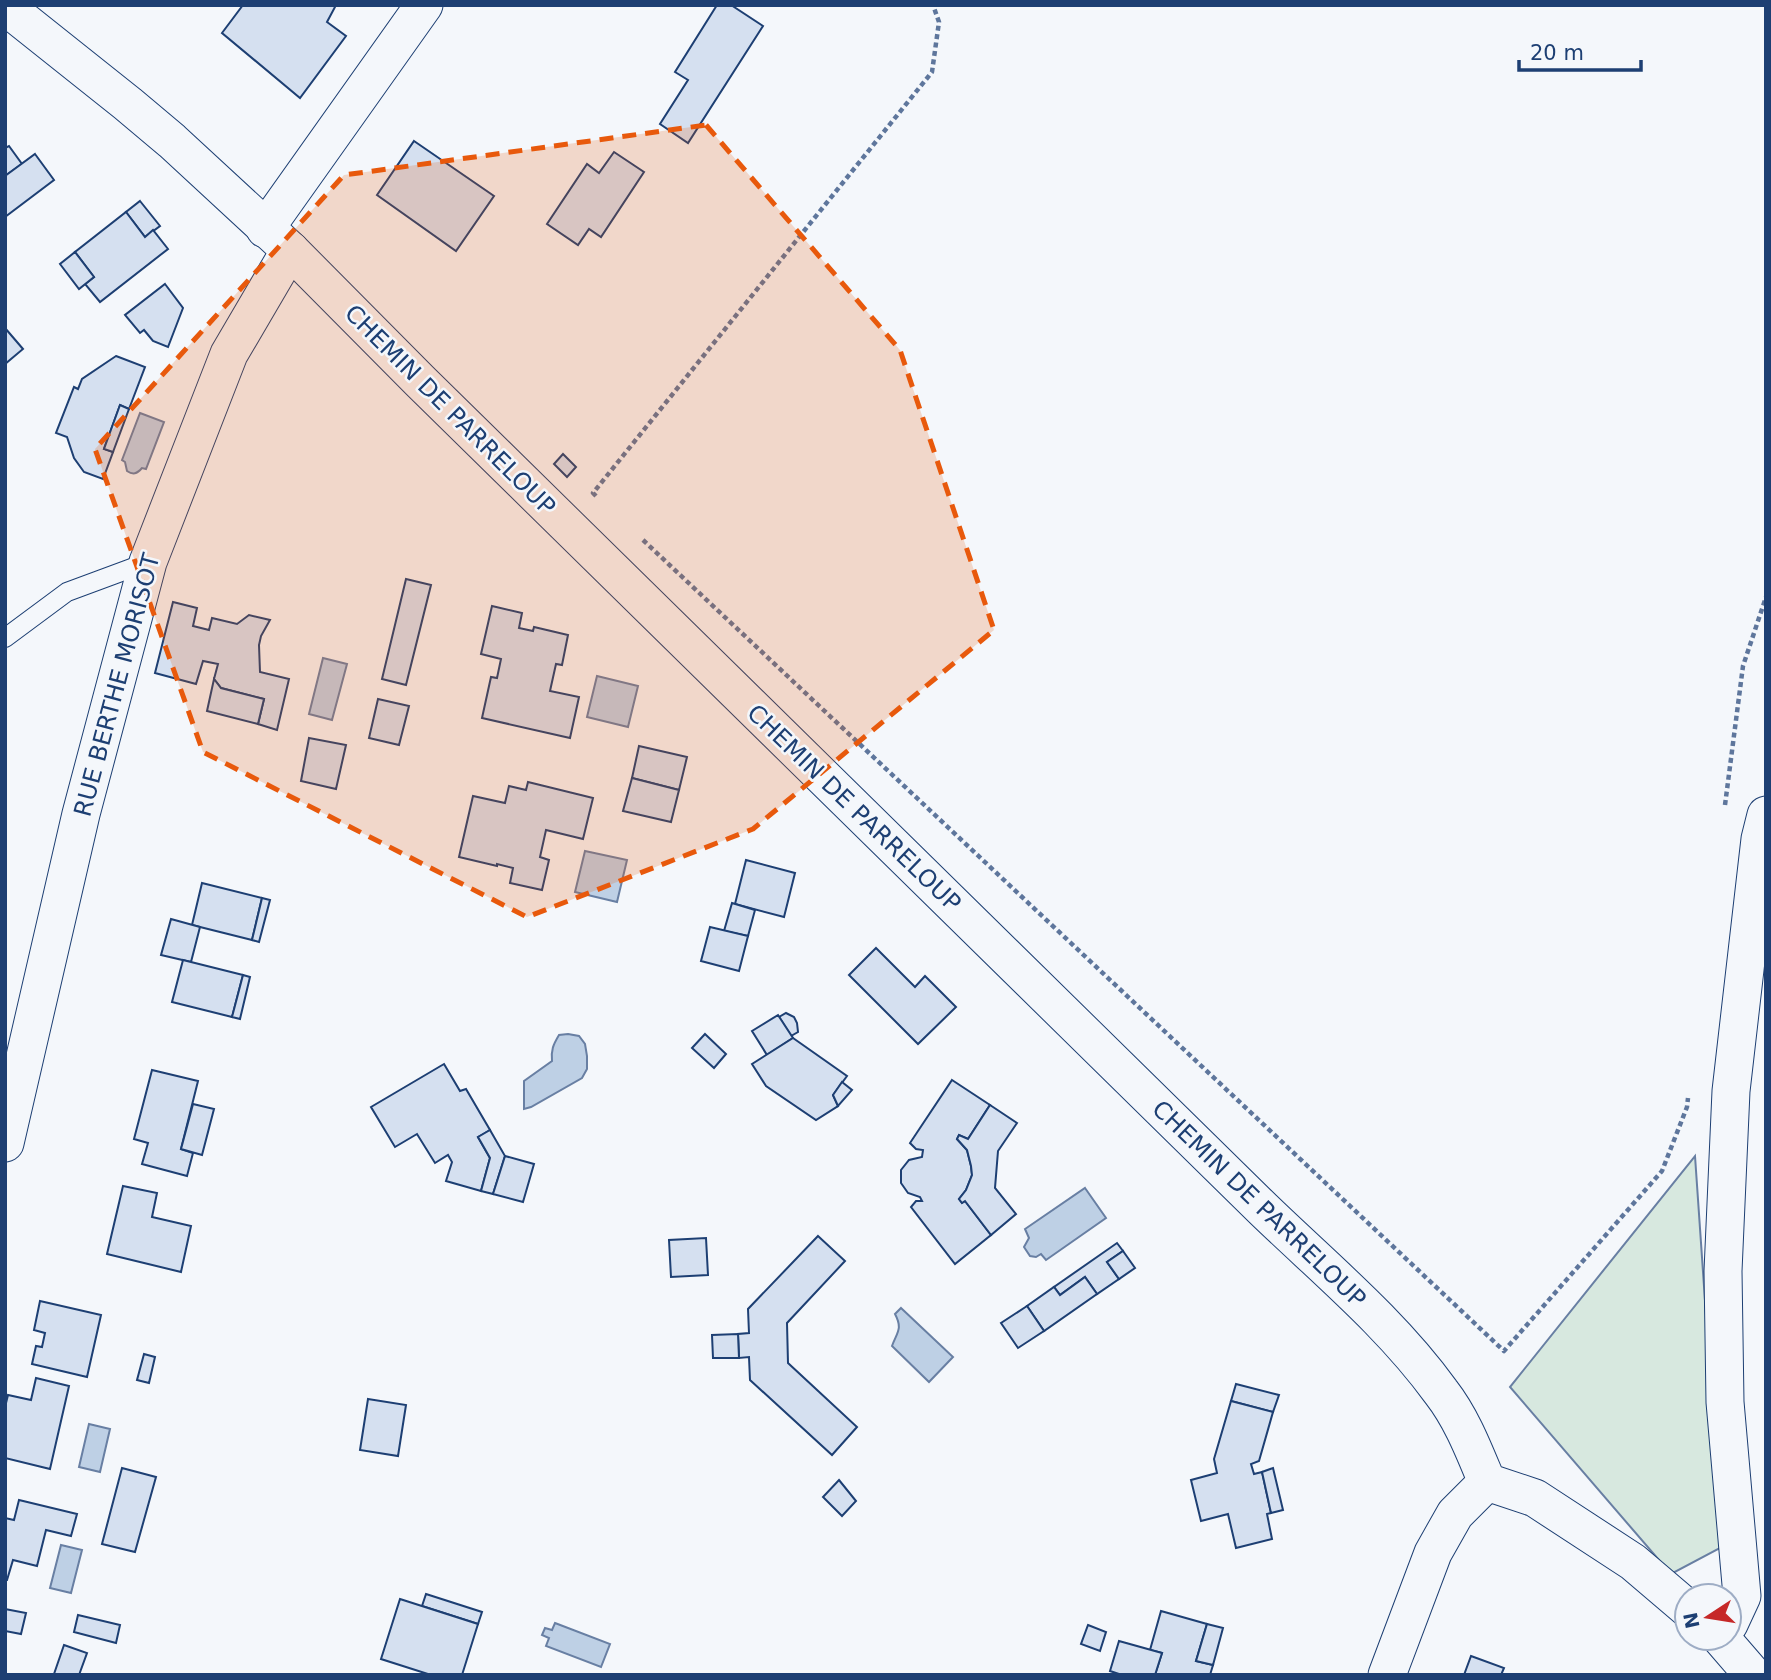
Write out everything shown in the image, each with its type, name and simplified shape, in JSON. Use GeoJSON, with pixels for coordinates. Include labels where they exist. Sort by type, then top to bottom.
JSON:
{"type":"FeatureCollection","features":[{"type":"Feature","properties":{"kind":"street","name":"RUE BERTHE MORISOT"},"geometry":{"type":"LineString","coordinates":[[5,1143],[81,814],[148,562],[277,239],[424,5]]}},
{"type":"Feature","properties":{"kind":"street","name":"CHEMIN DE PARRELOUP"},"geometry":{"type":"LineString","coordinates":[[5,6],[172,141],[277,239],[1253,1200],[1398,1338],[1443,1394],[1468,1436],[1487,1482]]}},
{"type":"Feature","properties":{"kind":"street"},"geometry":{"type":"LineString","coordinates":[[1741,1582],[1725,1389],[1723,1271],[1731,1091],[1760,839],[1766,815]]}},
{"type":"Feature","properties":{"kind":"street"},"geometry":{"type":"LineString","coordinates":[[1387,1675],[1433,1553],[1455,1514],[1487,1482],[1535,1498],[1633,1562],[1673,1596]]}},
{"type":"Feature","properties":{"kind":"street"},"geometry":{"type":"LineString","coordinates":[[1736,1652],[1753,1675]]}},
{"type":"Feature","properties":{"kind":"lane"},"geometry":{"type":"LineString","coordinates":[[5,638],[67,592],[148,562]]}},
{"type":"Feature","properties":{"kind":"path"},"geometry":{"type":"LineString","coordinates":[[603,503],[593,493],[932,72],[939,22],[933,5]]}},
{"type":"Feature","properties":{"kind":"path"},"geometry":{"type":"LineString","coordinates":[[634,531],[1504,1351],[1662,1171],[1687,1107],[1689,1093]]}},
{"type":"Feature","properties":{"kind":"path"},"geometry":{"type":"LineString","coordinates":[[1724,818],[1743,666],[1766,597]]}},
{"type":"Feature","properties":{"kind":"highlighted area"},"geometry":{"type":"Polygon","coordinates":[[[706,125],[900,350],[994,630],[753,829],[527,917],[203,752],[95,449],[344,175],[706,125]]]}},
{"type":"Feature","properties":{"kind":"shaded area"},"geometry":{"type":"Polygon","coordinates":[[[1695,1156],[1722,1547],[1671,1574],[1510,1387],[1695,1156]]]}},
{"type":"Feature","properties":{"kind":"water"},"geometry":{"type":"Polygon","coordinates":[[[140,413],[164,422],[146,469],[142,468],[133,473],[127,471],[122,460],[140,413]]]}},
{"type":"Feature","properties":{"kind":"water"},"geometry":{"type":"Polygon","coordinates":[[[323,658],[347,664],[332,720],[309,714],[323,658]]]}},
{"type":"Feature","properties":{"kind":"water"},"geometry":{"type":"Polygon","coordinates":[[[597,676],[638,686],[628,727],[587,717],[597,676]]]}},
{"type":"Feature","properties":{"kind":"water"},"geometry":{"type":"Polygon","coordinates":[[[585,851],[627,860],[617,902],[575,892],[585,851]]]}},
{"type":"Feature","properties":{"kind":"water"},"geometry":{"type":"Polygon","coordinates":[[[559,1035],[579,1036],[585,1044],[587,1069],[582,1078],[524,1109],[524,1081],[552,1061],[553,1048],[559,1035]]]}},
{"type":"Feature","properties":{"kind":"water"},"geometry":{"type":"Polygon","coordinates":[[[1085,1188],[1106,1218],[1046,1260],[1041,1254],[1030,1256],[1024,1247],[1029,1238],[1025,1229],[1085,1188]]]}},
{"type":"Feature","properties":{"kind":"water"},"geometry":{"type":"Polygon","coordinates":[[[901,1308],[953,1357],[929,1382],[892,1346],[899,1327],[895,1314],[901,1308]]]}},
{"type":"Feature","properties":{"kind":"water"},"geometry":{"type":"Polygon","coordinates":[[[89,1424],[110,1429],[100,1472],[79,1467],[89,1424]]]}},
{"type":"Feature","properties":{"kind":"water"},"geometry":{"type":"Polygon","coordinates":[[[61,1545],[82,1550],[71,1593],[50,1588],[61,1545]]]}},
{"type":"Feature","properties":{"kind":"water"},"geometry":{"type":"Polygon","coordinates":[[[555,1623],[610,1644],[601,1667],[546,1646],[549,1638],[542,1635],[545,1628],[552,1630],[555,1623]]]}},
{"type":"Feature","properties":{"kind":"building"},"geometry":{"type":"Polygon","coordinates":[[[243,5],[335,7],[327,22],[346,36],[300,98],[222,33],[243,5]]]}},
{"type":"Feature","properties":{"kind":"building"},"geometry":{"type":"Polygon","coordinates":[[[717,5],[731,5],[763,26],[688,143],[660,124],[688,80],[675,72],[717,5]]]}},
{"type":"Feature","properties":{"kind":"building"},"geometry":{"type":"Polygon","coordinates":[[[414,141],[494,196],[456,251],[377,195],[414,141]]]}},
{"type":"Feature","properties":{"kind":"building"},"geometry":{"type":"Polygon","coordinates":[[[9,146],[22,164],[5,176],[5,148],[9,146]]]}},
{"type":"Feature","properties":{"kind":"building"},"geometry":{"type":"Polygon","coordinates":[[[614,152],[644,172],[601,237],[589,229],[578,245],[547,224],[587,164],[599,173],[614,152]]]}},
{"type":"Feature","properties":{"kind":"building"},"geometry":{"type":"Polygon","coordinates":[[[35,154],[54,180],[5,217],[5,176],[35,154]]]}},
{"type":"Feature","properties":{"kind":"building"},"geometry":{"type":"Polygon","coordinates":[[[140,201],[160,226],[145,237],[126,212],[140,201]]]}},
{"type":"Feature","properties":{"kind":"building"},"geometry":{"type":"Polygon","coordinates":[[[126,212],[145,237],[153,230],[168,249],[100,302],[85,284],[94,277],[75,252],[126,212]]]}},
{"type":"Feature","properties":{"kind":"building"},"geometry":{"type":"Polygon","coordinates":[[[75,252],[94,277],[79,289],[60,264],[75,252]]]}},
{"type":"Feature","properties":{"kind":"building"},"geometry":{"type":"Polygon","coordinates":[[[165,284],[183,308],[168,347],[153,341],[144,330],[140,333],[125,315],[165,284]]]}},
{"type":"Feature","properties":{"kind":"building"},"geometry":{"type":"Polygon","coordinates":[[[5,328],[23,349],[5,364],[5,328]]]}},
{"type":"Feature","properties":{"kind":"building"},"geometry":{"type":"Polygon","coordinates":[[[116,356],[145,367],[129,409],[120,405],[104,449],[113,452],[103,479],[84,472],[74,458],[67,437],[56,433],[74,387],[78,389],[82,379],[116,356]]]}},
{"type":"Feature","properties":{"kind":"building"},"geometry":{"type":"Polygon","coordinates":[[[120,405],[129,409],[113,452],[104,449],[120,405]]]}},
{"type":"Feature","properties":{"kind":"building"},"geometry":{"type":"Polygon","coordinates":[[[563,454],[576,467],[567,477],[554,464],[563,454]]]}},
{"type":"Feature","properties":{"kind":"building"},"geometry":{"type":"Polygon","coordinates":[[[406,579],[431,585],[406,685],[382,679],[406,579]]]}},
{"type":"Feature","properties":{"kind":"building"},"geometry":{"type":"Polygon","coordinates":[[[173,602],[197,608],[193,626],[209,630],[212,618],[237,624],[249,615],[270,620],[259,645],[260,672],[289,679],[277,730],[258,724],[264,699],[221,688],[214,679],[218,664],[203,661],[196,684],[155,673],[173,602]]]}},
{"type":"Feature","properties":{"kind":"building"},"geometry":{"type":"Polygon","coordinates":[[[492,606],[522,613],[519,628],[533,631],[534,627],[568,635],[562,665],[556,664],[550,691],[579,697],[570,738],[482,718],[491,677],[497,678],[501,659],[481,654],[492,606]]]}},
{"type":"Feature","properties":{"kind":"building"},"geometry":{"type":"Polygon","coordinates":[[[214,679],[221,688],[264,699],[258,724],[207,711],[214,679]]]}},
{"type":"Feature","properties":{"kind":"building"},"geometry":{"type":"Polygon","coordinates":[[[378,699],[409,706],[399,745],[369,738],[378,699]]]}},
{"type":"Feature","properties":{"kind":"building"},"geometry":{"type":"Polygon","coordinates":[[[309,738],[346,745],[336,789],[301,781],[309,738]]]}},
{"type":"Feature","properties":{"kind":"building"},"geometry":{"type":"Polygon","coordinates":[[[639,746],[687,757],[679,790],[632,778],[639,746]]]}},
{"type":"Feature","properties":{"kind":"building"},"geometry":{"type":"Polygon","coordinates":[[[632,778],[679,790],[671,822],[623,811],[632,778]]]}},
{"type":"Feature","properties":{"kind":"building"},"geometry":{"type":"Polygon","coordinates":[[[528,782],[593,798],[583,839],[546,830],[540,857],[549,860],[542,890],[510,883],[513,868],[459,857],[473,796],[505,803],[509,786],[526,790],[528,782]]]}},
{"type":"Feature","properties":{"kind":"building"},"geometry":{"type":"Polygon","coordinates":[[[746,860],[795,873],[784,917],[735,904],[746,860]]]}},
{"type":"Feature","properties":{"kind":"building"},"geometry":{"type":"Polygon","coordinates":[[[202,883],[262,898],[252,940],[192,925],[202,883]]]}},
{"type":"Feature","properties":{"kind":"building"},"geometry":{"type":"Polygon","coordinates":[[[262,898],[270,900],[259,942],[252,940],[262,898]]]}},
{"type":"Feature","properties":{"kind":"building"},"geometry":{"type":"Polygon","coordinates":[[[732,903],[755,910],[748,936],[724,931],[732,903]]]}},
{"type":"Feature","properties":{"kind":"building"},"geometry":{"type":"Polygon","coordinates":[[[171,919],[200,927],[191,962],[161,955],[171,919]]]}},
{"type":"Feature","properties":{"kind":"building"},"geometry":{"type":"Polygon","coordinates":[[[710,927],[748,936],[739,971],[701,961],[710,927]]]}},
{"type":"Feature","properties":{"kind":"building"},"geometry":{"type":"Polygon","coordinates":[[[876,948],[915,987],[925,976],[956,1007],[918,1044],[849,975],[876,948]]]}},
{"type":"Feature","properties":{"kind":"building"},"geometry":{"type":"Polygon","coordinates":[[[183,960],[243,975],[232,1017],[172,1002],[183,960]]]}},
{"type":"Feature","properties":{"kind":"building"},"geometry":{"type":"Polygon","coordinates":[[[243,975],[250,977],[240,1019],[232,1017],[243,975]]]}},
{"type":"Feature","properties":{"kind":"building"},"geometry":{"type":"Polygon","coordinates":[[[786,1013],[794,1017],[797,1023],[798,1032],[791,1036],[779,1017],[786,1013]]]}},
{"type":"Feature","properties":{"kind":"building"},"geometry":{"type":"Polygon","coordinates":[[[778,1015],[793,1038],[767,1055],[752,1031],[778,1015]]]}},
{"type":"Feature","properties":{"kind":"building"},"geometry":{"type":"Polygon","coordinates":[[[705,1034],[726,1054],[714,1068],[692,1048],[705,1034]]]}},
{"type":"Feature","properties":{"kind":"building"},"geometry":{"type":"Polygon","coordinates":[[[793,1038],[847,1076],[833,1095],[838,1106],[816,1120],[766,1086],[752,1064],[793,1038]]]}},
{"type":"Feature","properties":{"kind":"building"},"geometry":{"type":"Polygon","coordinates":[[[444,1064],[460,1091],[466,1089],[490,1130],[478,1137],[490,1158],[481,1191],[446,1181],[452,1162],[448,1155],[435,1163],[417,1134],[395,1147],[371,1107],[444,1064]]]}},
{"type":"Feature","properties":{"kind":"building"},"geometry":{"type":"Polygon","coordinates":[[[152,1070],[198,1081],[181,1149],[193,1153],[187,1176],[142,1164],[148,1143],[134,1139],[152,1070]]]}},
{"type":"Feature","properties":{"kind":"building"},"geometry":{"type":"Polygon","coordinates":[[[952,1080],[990,1105],[968,1139],[959,1135],[957,1139],[967,1150],[972,1175],[959,1199],[962,1203],[965,1201],[991,1235],[955,1264],[911,1207],[916,1201],[922,1201],[920,1197],[908,1193],[901,1183],[901,1170],[909,1160],[922,1157],[923,1150],[916,1149],[910,1143],[952,1080]]]}},
{"type":"Feature","properties":{"kind":"building"},"geometry":{"type":"Polygon","coordinates":[[[842,1082],[852,1090],[838,1106],[833,1095],[842,1082]]]}},
{"type":"Feature","properties":{"kind":"building"},"geometry":{"type":"Polygon","coordinates":[[[193,1104],[214,1109],[202,1155],[181,1149],[193,1104]]]}},
{"type":"Feature","properties":{"kind":"building"},"geometry":{"type":"Polygon","coordinates":[[[990,1105],[1017,1123],[998,1151],[995,1188],[1016,1214],[991,1235],[965,1201],[962,1203],[959,1199],[972,1175],[967,1150],[957,1139],[959,1135],[968,1139],[990,1105]]]}},
{"type":"Feature","properties":{"kind":"building"},"geometry":{"type":"Polygon","coordinates":[[[490,1130],[505,1156],[493,1194],[481,1191],[490,1158],[478,1137],[490,1130]]]}},
{"type":"Feature","properties":{"kind":"building"},"geometry":{"type":"Polygon","coordinates":[[[505,1156],[534,1164],[523,1202],[493,1194],[505,1156]]]}},
{"type":"Feature","properties":{"kind":"building"},"geometry":{"type":"Polygon","coordinates":[[[123,1186],[157,1193],[152,1217],[191,1226],[181,1272],[107,1254],[123,1186]]]}},
{"type":"Feature","properties":{"kind":"building"},"geometry":{"type":"Polygon","coordinates":[[[818,1236],[845,1261],[787,1323],[788,1363],[857,1427],[832,1455],[750,1380],[749,1357],[739,1358],[738,1334],[749,1333],[748,1309],[818,1236]]]}},
{"type":"Feature","properties":{"kind":"building"},"geometry":{"type":"Polygon","coordinates":[[[706,1238],[708,1275],[671,1277],[669,1240],[706,1238]]]}},
{"type":"Feature","properties":{"kind":"building"},"geometry":{"type":"Polygon","coordinates":[[[1117,1243],[1123,1251],[1107,1262],[1119,1279],[1097,1294],[1085,1277],[1060,1295],[1054,1287],[1117,1243]]]}},
{"type":"Feature","properties":{"kind":"building"},"geometry":{"type":"Polygon","coordinates":[[[1123,1251],[1135,1268],[1119,1279],[1107,1262],[1123,1251]]]}},
{"type":"Feature","properties":{"kind":"building"},"geometry":{"type":"Polygon","coordinates":[[[1085,1277],[1097,1294],[1044,1331],[1027,1306],[1054,1287],[1060,1295],[1085,1277]]]}},
{"type":"Feature","properties":{"kind":"building"},"geometry":{"type":"Polygon","coordinates":[[[40,1301],[101,1315],[87,1377],[32,1364],[36,1346],[42,1347],[45,1333],[34,1330],[40,1301]]]}},
{"type":"Feature","properties":{"kind":"building"},"geometry":{"type":"Polygon","coordinates":[[[1027,1306],[1044,1331],[1018,1348],[1001,1323],[1027,1306]]]}},
{"type":"Feature","properties":{"kind":"building"},"geometry":{"type":"Polygon","coordinates":[[[738,1334],[739,1358],[713,1358],[712,1335],[738,1334]]]}},
{"type":"Feature","properties":{"kind":"building"},"geometry":{"type":"Polygon","coordinates":[[[144,1354],[155,1357],[149,1383],[137,1380],[144,1354]]]}},
{"type":"Feature","properties":{"kind":"building"},"geometry":{"type":"Polygon","coordinates":[[[36,1378],[69,1386],[50,1469],[5,1458],[5,1407],[8,1395],[31,1400],[36,1378]]]}},
{"type":"Feature","properties":{"kind":"building"},"geometry":{"type":"Polygon","coordinates":[[[1236,1384],[1279,1395],[1273,1412],[1231,1401],[1236,1384]]]}},
{"type":"Feature","properties":{"kind":"building"},"geometry":{"type":"Polygon","coordinates":[[[368,1399],[406,1405],[398,1456],[360,1450],[368,1399]]]}},
{"type":"Feature","properties":{"kind":"building"},"geometry":{"type":"Polygon","coordinates":[[[1231,1401],[1273,1412],[1259,1461],[1251,1464],[1254,1474],[1262,1472],[1271,1513],[1267,1514],[1272,1539],[1236,1548],[1228,1514],[1201,1521],[1191,1480],[1217,1473],[1214,1459],[1231,1401]]]}},
{"type":"Feature","properties":{"kind":"building"},"geometry":{"type":"Polygon","coordinates":[[[122,1468],[156,1477],[135,1552],[102,1544],[122,1468]]]}},
{"type":"Feature","properties":{"kind":"building"},"geometry":{"type":"Polygon","coordinates":[[[1273,1468],[1283,1510],[1271,1513],[1262,1472],[1273,1468]]]}},
{"type":"Feature","properties":{"kind":"building"},"geometry":{"type":"Polygon","coordinates":[[[839,1480],[856,1501],[842,1516],[823,1497],[839,1480]]]}},
{"type":"Feature","properties":{"kind":"building"},"geometry":{"type":"Polygon","coordinates":[[[19,1500],[77,1514],[71,1536],[46,1530],[37,1566],[13,1560],[5,1580],[5,1518],[14,1520],[19,1500]]]}},
{"type":"Feature","properties":{"kind":"building"},"geometry":{"type":"Polygon","coordinates":[[[426,1594],[482,1612],[478,1624],[422,1606],[426,1594]]]}},
{"type":"Feature","properties":{"kind":"building"},"geometry":{"type":"Polygon","coordinates":[[[400,1599],[478,1624],[462,1675],[431,1675],[381,1659],[400,1599]]]}},
{"type":"Feature","properties":{"kind":"building"},"geometry":{"type":"Polygon","coordinates":[[[5,1609],[26,1613],[21,1634],[5,1631],[5,1609]]]}},
{"type":"Feature","properties":{"kind":"building"},"geometry":{"type":"Polygon","coordinates":[[[1161,1611],[1207,1624],[1196,1661],[1213,1665],[1210,1675],[1155,1675],[1162,1653],[1150,1650],[1161,1611]]]}},
{"type":"Feature","properties":{"kind":"building"},"geometry":{"type":"Polygon","coordinates":[[[78,1615],[120,1625],[116,1643],[74,1632],[78,1615]]]}},
{"type":"Feature","properties":{"kind":"building"},"geometry":{"type":"Polygon","coordinates":[[[1207,1624],[1223,1628],[1213,1665],[1196,1661],[1207,1624]]]}},
{"type":"Feature","properties":{"kind":"building"},"geometry":{"type":"Polygon","coordinates":[[[1088,1625],[1106,1632],[1100,1651],[1081,1644],[1088,1625]]]}},
{"type":"Feature","properties":{"kind":"building"},"geometry":{"type":"Polygon","coordinates":[[[1119,1641],[1162,1653],[1155,1675],[1122,1675],[1110,1671],[1119,1641]]]}},
{"type":"Feature","properties":{"kind":"building"},"geometry":{"type":"Polygon","coordinates":[[[64,1645],[87,1653],[79,1675],[54,1674],[64,1645]]]}},
{"type":"Feature","properties":{"kind":"building"},"geometry":{"type":"Polygon","coordinates":[[[1471,1656],[1504,1668],[1501,1675],[1464,1675],[1471,1656]]]}}]}
